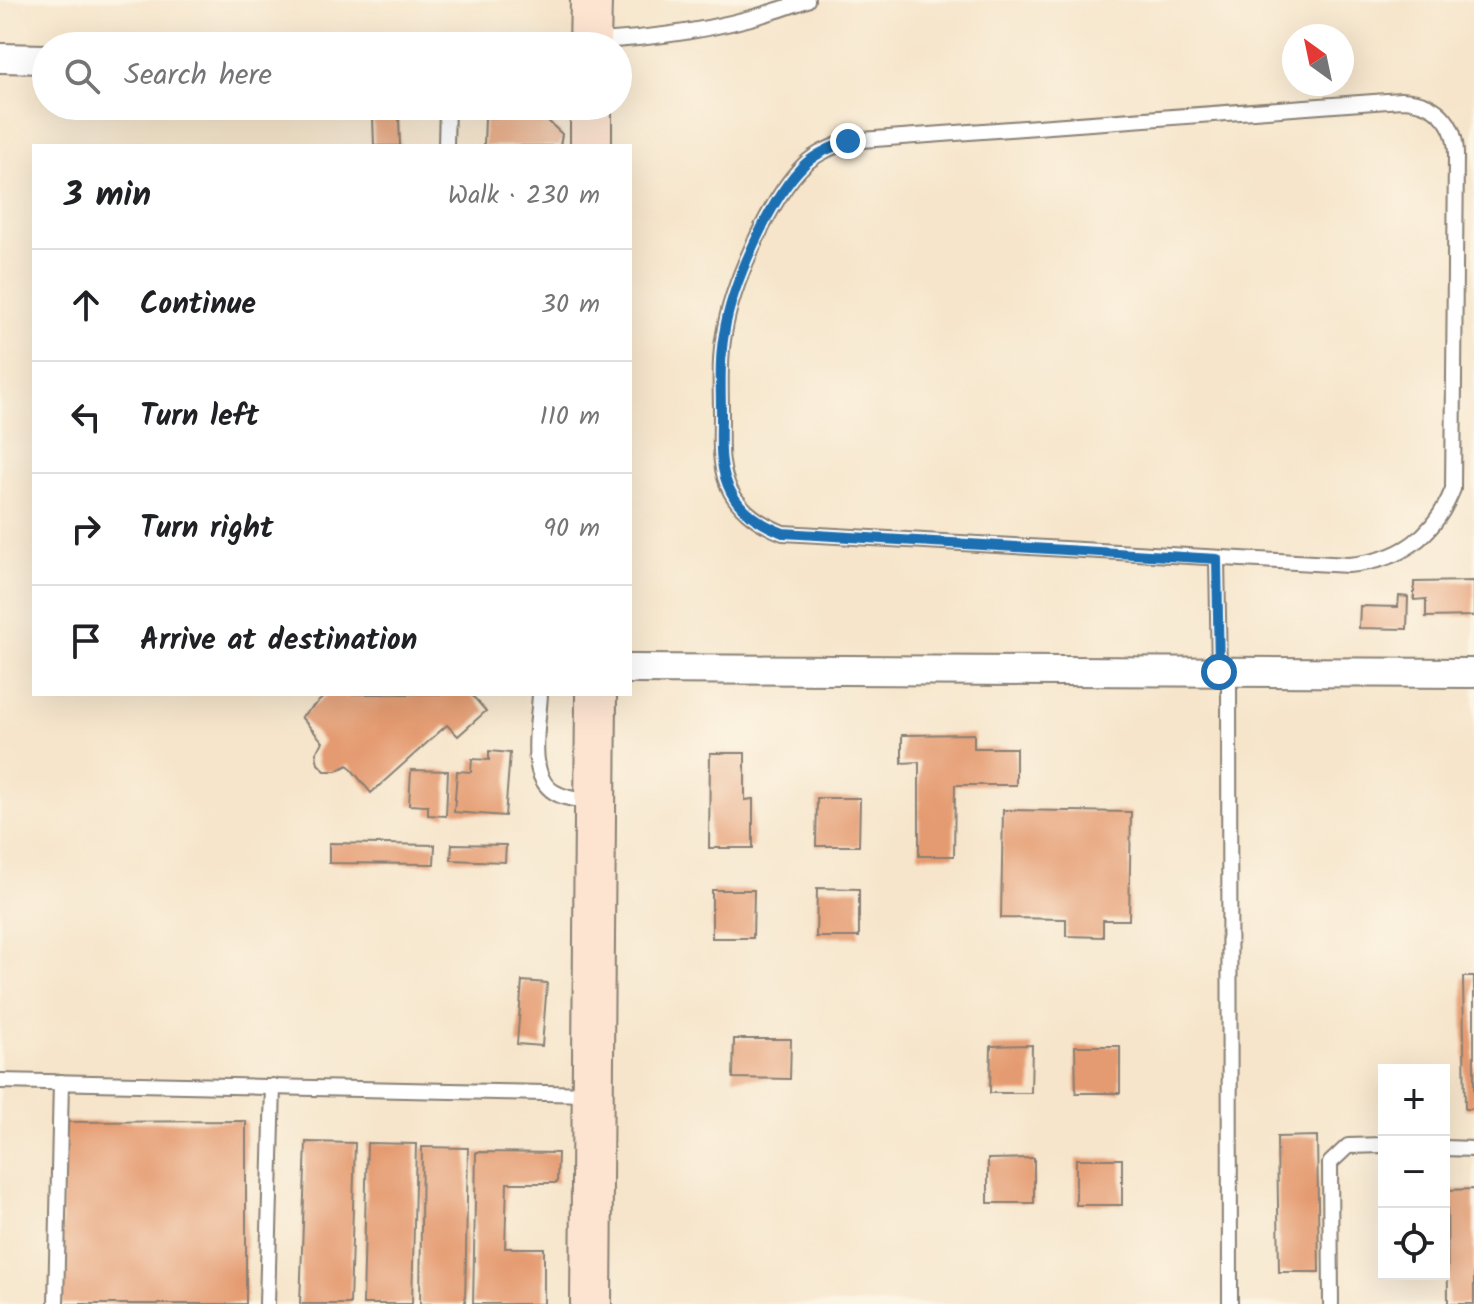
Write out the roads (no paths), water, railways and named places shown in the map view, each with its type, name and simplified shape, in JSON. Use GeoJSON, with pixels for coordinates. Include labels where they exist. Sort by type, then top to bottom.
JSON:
{"type":"FeatureCollection","features":[{"type":"Feature","properties":{"kind":"main road"},"geometry":{"type":"LineString","coordinates":[[590,32],[591,0]]}},
{"type":"Feature","properties":{"kind":"main road"},"geometry":{"type":"LineString","coordinates":[[591,120],[591,144]]}},
{"type":"Feature","properties":{"kind":"main road"},"geometry":{"type":"LineString","coordinates":[[591,1304],[596,696]]}},
{"type":"Feature","properties":{"kind":"street"},"geometry":{"type":"LineString","coordinates":[[0,58],[32,59]]}},
{"type":"Feature","properties":{"kind":"street"},"geometry":{"type":"LineString","coordinates":[[632,669],[1474,673]]}},
{"type":"Feature","properties":{"kind":"lane"},"geometry":{"type":"LineString","coordinates":[[632,39],[728,26],[807,0]]}},
{"type":"Feature","properties":{"kind":"lane"},"geometry":{"type":"LineString","coordinates":[[1401,100],[1414,100],[1437,110],[1447,119],[1456,142],[1455,470],[1446,507],[1422,538],[1405,550],[1378,561],[1348,565],[1217,559],[783,533],[763,525],[745,511],[723,473],[723,336],[739,276],[752,247],[804,165],[848,141],[1401,100]]}},
{"type":"Feature","properties":{"kind":"lane"},"geometry":{"type":"LineString","coordinates":[[446,144],[447,120]]}},
{"type":"Feature","properties":{"kind":"lane"},"geometry":{"type":"LineString","coordinates":[[1217,559],[1224,672],[1230,1304]]}},
{"type":"Feature","properties":{"kind":"lane"},"geometry":{"type":"LineString","coordinates":[[540,696],[538,764],[543,783],[559,795],[595,803]]}},
{"type":"Feature","properties":{"kind":"lane"},"geometry":{"type":"LineString","coordinates":[[0,1081],[593,1094]]}},
{"type":"Feature","properties":{"kind":"lane"},"geometry":{"type":"LineString","coordinates":[[56,1304],[61,1082]]}},
{"type":"Feature","properties":{"kind":"lane"},"geometry":{"type":"LineString","coordinates":[[267,1304],[273,1086]]}},
{"type":"Feature","properties":{"kind":"lane"},"geometry":{"type":"LineString","coordinates":[[1331,1304],[1330,1163],[1348,1146],[1378,1145]]}},
{"type":"Feature","properties":{"kind":"lane"},"geometry":{"type":"LineString","coordinates":[[1450,1148],[1474,1149]]}}]}
